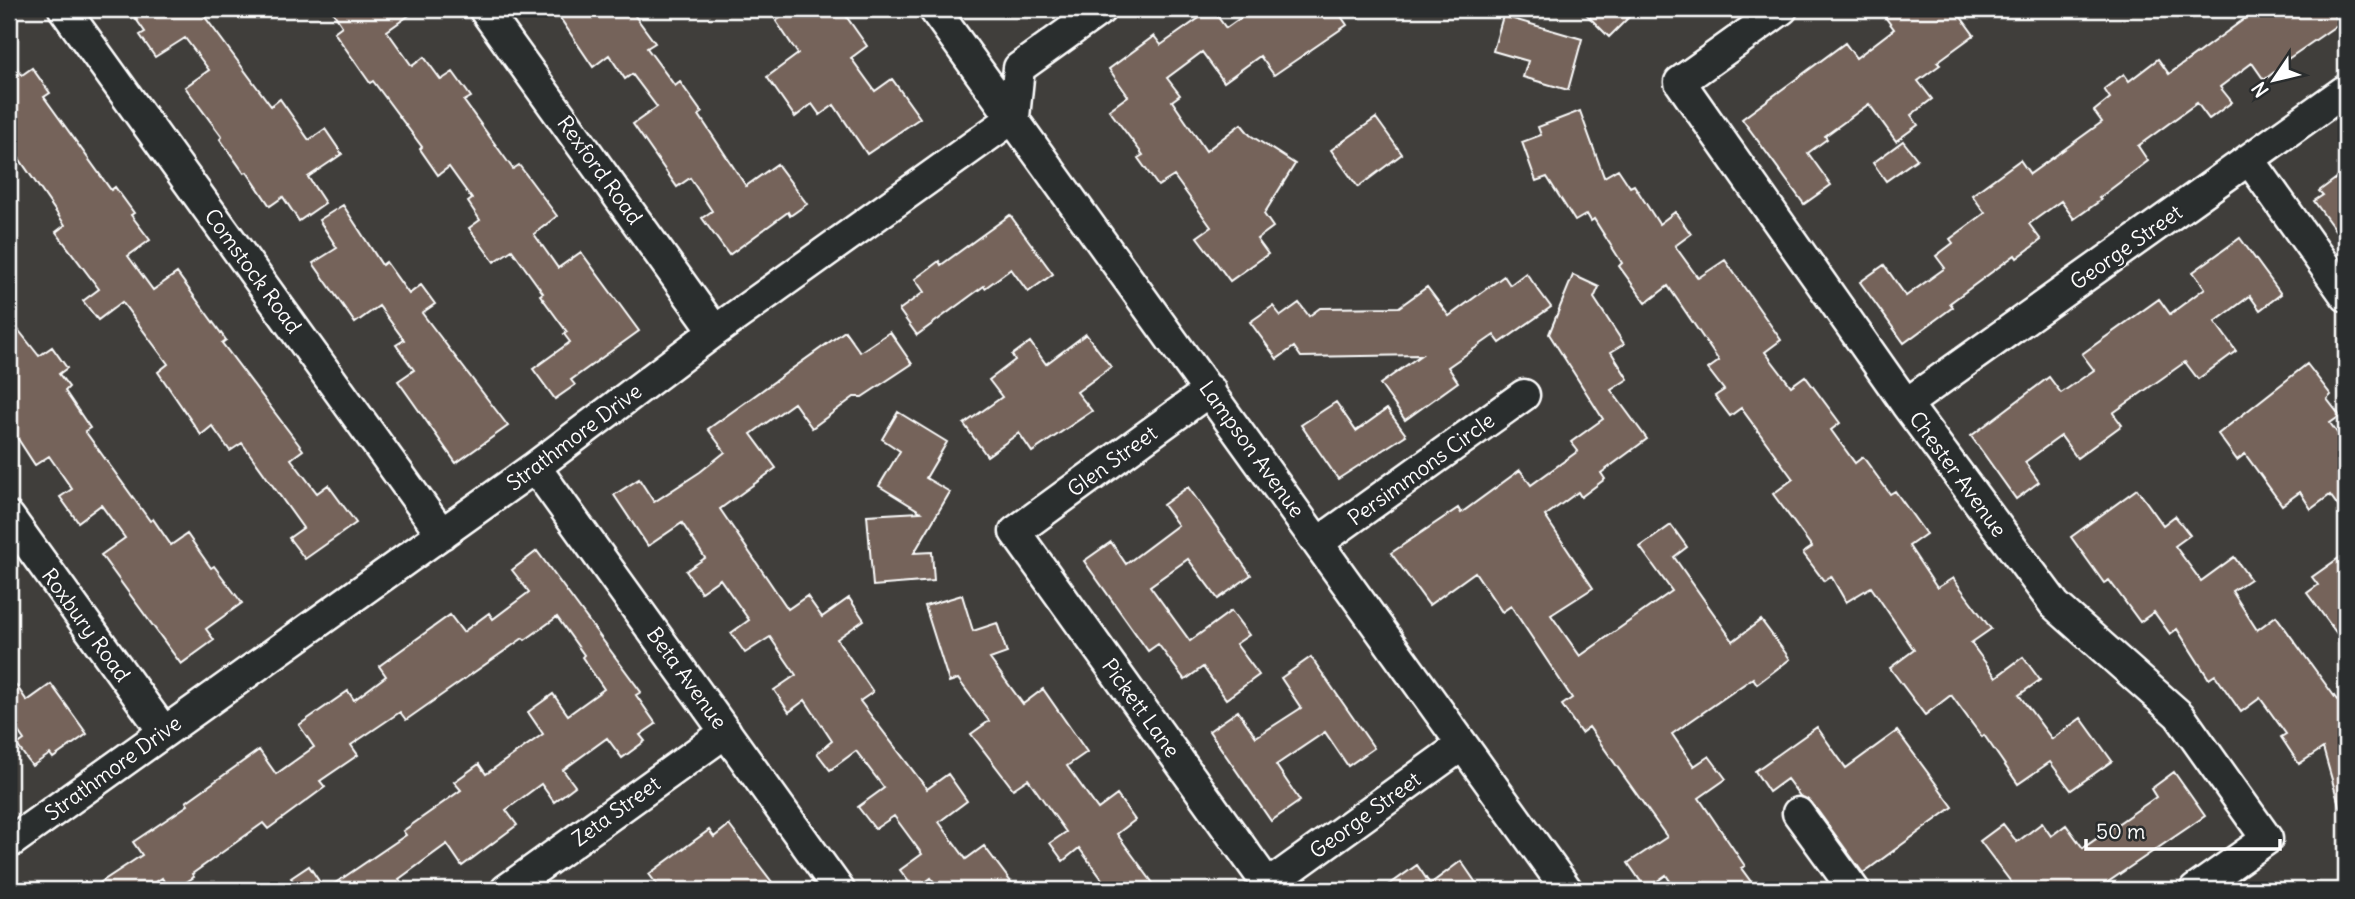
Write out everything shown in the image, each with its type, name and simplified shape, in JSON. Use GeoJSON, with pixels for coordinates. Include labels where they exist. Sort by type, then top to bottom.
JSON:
{"type":"FeatureCollection","features":[{"type":"Feature","properties":{"kind":"street","name":"Comstock Road"},"geometry":{"type":"LineString","coordinates":[[64,9],[442,534]]}},
{"type":"Feature","properties":{"kind":"street","name":"Rexford Road"},"geometry":{"type":"LineString","coordinates":[[484,9],[715,331]]}},
{"type":"Feature","properties":{"kind":"street","name":"Lampson Avenue"},"geometry":{"type":"LineString","coordinates":[[934,9],[1567,890]]}},
{"type":"Feature","properties":{"kind":"street"},"geometry":{"type":"LineString","coordinates":[[1014,117],[1019,68],[1101,9]]}},
{"type":"Feature","properties":{"kind":"street","name":"Chester Avenue"},"geometry":{"type":"LineString","coordinates":[[1782,9],[1680,82],[1906,404],[2055,605],[2179,715],[2267,839],[2195,890]]}},
{"type":"Feature","properties":{"kind":"street","name":"George Street"},"geometry":{"type":"LineString","coordinates":[[1906,404],[2346,90]]}},
{"type":"Feature","properties":{"kind":"street","name":"Strathmore Drive"},"geometry":{"type":"LineString","coordinates":[[9,843],[535,467],[715,331],[1014,117]]}},
{"type":"Feature","properties":{"kind":"street"},"geometry":{"type":"LineString","coordinates":[[2249,159],[2346,296]]}},
{"type":"Feature","properties":{"kind":"street","name":"Glen Street"},"geometry":{"type":"LineString","coordinates":[[1015,532],[1210,390]]}},
{"type":"Feature","properties":{"kind":"street","name":"Persimmons Circle"},"geometry":{"type":"LineString","coordinates":[[1319,542],[1524,395]]}},
{"type":"Feature","properties":{"kind":"street","name":"Beta Avenue"},"geometry":{"type":"LineString","coordinates":[[535,467],[839,890]]}},
{"type":"Feature","properties":{"kind":"street","name":"Roxbury Road"},"geometry":{"type":"LineString","coordinates":[[9,517],[164,732]]}},
{"type":"Feature","properties":{"kind":"street","name":"Pickett Lane"},"geometry":{"type":"LineString","coordinates":[[1015,532],[1268,885]]}},
{"type":"Feature","properties":{"kind":"street","name":"Zeta Street"},"geometry":{"type":"LineString","coordinates":[[506,890],[726,732]]}},
{"type":"Feature","properties":{"kind":"street","name":"George Street"},"geometry":{"type":"LineString","coordinates":[[1268,885],[1462,745]]}},
{"type":"Feature","properties":{"kind":"street"},"geometry":{"type":"LineString","coordinates":[[1798,813],[1854,890]]}},
{"type":"Feature","properties":{"kind":"building"},"geometry":{"type":"Polygon","coordinates":[[[129,9],[199,9],[271,106],[280,99],[309,140],[325,129],[342,154],[308,177],[325,203],[299,221],[283,197],[270,206],[185,87],[209,70],[185,38],[155,57],[140,35],[145,32],[129,9]]]}},
{"type":"Feature","properties":{"kind":"building"},"geometry":{"type":"Polygon","coordinates":[[[331,9],[418,9],[387,31],[412,66],[424,57],[441,80],[453,72],[471,97],[464,101],[513,169],[519,165],[557,216],[534,234],[558,268],[581,252],[639,331],[571,380],[575,385],[555,399],[533,369],[570,342],[564,334],[567,332],[512,250],[494,262],[469,228],[480,220],[468,202],[472,199],[449,167],[438,175],[420,149],[422,147],[373,81],[370,83],[334,32],[342,26],[331,9]]]}},
{"type":"Feature","properties":{"kind":"building"},"geometry":{"type":"Polygon","coordinates":[[[554,9],[630,9],[655,43],[647,48],[675,86],[680,82],[746,186],[777,164],[807,204],[790,216],[788,212],[729,255],[702,218],[712,211],[690,178],[677,187],[633,124],[657,107],[632,74],[625,79],[609,55],[593,67],[554,9]]]}},
{"type":"Feature","properties":{"kind":"building"},"geometry":{"type":"Polygon","coordinates":[[[793,9],[841,9],[867,46],[851,58],[875,91],[892,79],[920,118],[867,154],[834,105],[820,115],[812,104],[795,117],[767,77],[798,54],[776,21],[793,9]]]}},
{"type":"Feature","properties":{"kind":"building"},"geometry":{"type":"Polygon","coordinates":[[[1212,9],[1226,28],[1253,9],[1336,9],[1347,25],[1274,75],[1260,56],[1224,82],[1202,52],[1167,78],[1180,95],[1172,101],[1206,151],[1241,124],[1250,135],[1295,164],[1264,214],[1273,227],[1257,239],[1268,254],[1230,281],[1197,237],[1211,227],[1174,176],[1158,186],[1138,158],[1143,155],[1109,110],[1128,96],[1109,69],[1154,36],[1161,45],[1212,9]]]}},
{"type":"Feature","properties":{"kind":"building"},"geometry":{"type":"Polygon","coordinates":[[[1581,9],[1637,9],[1609,37],[1581,9]]]}},
{"type":"Feature","properties":{"kind":"building"},"geometry":{"type":"Polygon","coordinates":[[[1879,9],[1955,9],[1974,35],[1937,62],[1940,65],[1918,81],[1932,99],[1911,115],[1918,125],[1896,141],[1869,104],[1825,136],[1827,139],[1808,153],[1831,185],[1804,204],[1742,119],[1845,43],[1856,58],[1894,29],[1879,9]]]}},
{"type":"Feature","properties":{"kind":"building"},"geometry":{"type":"Polygon","coordinates":[[[2258,9],[2329,9],[2340,23],[2285,61],[2286,63],[2264,80],[2252,63],[2220,87],[2232,102],[2209,119],[2197,103],[2138,146],[2148,161],[2074,219],[2061,201],[2029,224],[2041,240],[2017,258],[2015,255],[1950,303],[1953,307],[1904,343],[1860,282],[1884,265],[1906,296],[1945,268],[1936,256],[1953,243],[1950,239],[1985,213],[1972,195],[2020,160],[2030,174],[2102,122],[2094,111],[2110,98],[2104,89],[2124,74],[2129,81],[2158,59],[2169,74],[2258,9]]]}},
{"type":"Feature","properties":{"kind":"building"},"geometry":{"type":"Polygon","coordinates":[[[1503,16],[1582,39],[1568,90],[1523,77],[1528,61],[1493,51],[1503,16]]]}},
{"type":"Feature","properties":{"kind":"building"},"geometry":{"type":"Polygon","coordinates":[[[9,58],[22,75],[32,68],[50,93],[44,97],[111,190],[115,187],[134,213],[131,215],[150,240],[128,256],[153,290],[177,273],[226,340],[222,343],[303,450],[291,459],[317,493],[328,485],[356,523],[305,559],[289,538],[303,528],[242,443],[230,451],[212,426],[201,435],[158,372],[168,364],[122,302],[98,320],[83,301],[99,289],[56,232],[65,225],[18,157],[9,163],[9,58]]]}},
{"type":"Feature","properties":{"kind":"building"},"geometry":{"type":"Polygon","coordinates":[[[1580,111],[1604,177],[1618,169],[1630,187],[1634,185],[1659,224],[1675,212],[1691,234],[1675,246],[1698,278],[1725,260],[1781,340],[1765,352],[1791,386],[1805,376],[1840,423],[1831,430],[1855,463],[1863,457],[1890,494],[1895,491],[1926,534],[1909,546],[1937,588],[1953,578],[1991,629],[1971,643],[1996,677],[2023,657],[2040,680],[2019,695],[2052,739],[2081,718],[2112,761],[2071,790],[2050,762],[2018,784],[1984,735],[1982,737],[1951,695],[1925,715],[1890,668],[1914,650],[1871,587],[1846,602],[1831,576],[1824,581],[1803,553],[1812,547],[1773,494],[1793,479],[1741,408],[1730,416],[1715,396],[1724,390],[1708,369],[1719,361],[1668,286],[1646,303],[1619,266],[1622,263],[1594,219],[1591,221],[1587,214],[1575,221],[1547,177],[1536,181],[1522,142],[1541,135],[1538,127],[1580,111]]]}},
{"type":"Feature","properties":{"kind":"building"},"geometry":{"type":"Polygon","coordinates":[[[1376,118],[1402,154],[1358,187],[1331,150],[1376,118]]]}},
{"type":"Feature","properties":{"kind":"building"},"geometry":{"type":"Polygon","coordinates":[[[1903,141],[1917,159],[1886,181],[1873,163],[1903,141]]]}},
{"type":"Feature","properties":{"kind":"building"},"geometry":{"type":"Polygon","coordinates":[[[2346,171],[2346,245],[2314,201],[2323,195],[2319,191],[2346,171]]]}},
{"type":"Feature","properties":{"kind":"building"},"geometry":{"type":"Polygon","coordinates":[[[343,205],[382,265],[386,262],[409,294],[421,285],[435,304],[422,313],[508,426],[456,463],[398,381],[414,370],[396,345],[404,340],[379,306],[355,323],[313,263],[337,248],[319,220],[343,205]]]}},
{"type":"Feature","properties":{"kind":"building"},"geometry":{"type":"Polygon","coordinates":[[[1010,215],[1053,274],[1028,292],[1011,269],[917,335],[899,310],[924,292],[915,279],[939,261],[941,265],[1010,215]]]}},
{"type":"Feature","properties":{"kind":"building"},"geometry":{"type":"Polygon","coordinates":[[[2240,238],[2281,294],[2260,310],[2250,296],[2215,322],[2236,351],[2198,379],[2185,362],[2113,413],[2122,425],[2077,458],[2061,436],[2025,462],[2039,482],[2016,499],[1971,436],[2049,377],[2061,393],[2094,370],[2082,354],[2159,299],[2170,314],[2205,288],[2193,272],[2240,238]]]}},
{"type":"Feature","properties":{"kind":"building"},"geometry":{"type":"Polygon","coordinates":[[[1526,273],[1551,307],[1500,343],[1494,335],[1448,367],[1458,382],[1405,420],[1380,384],[1421,355],[1301,357],[1294,347],[1277,359],[1250,322],[1273,306],[1281,316],[1299,303],[1309,316],[1320,308],[1399,307],[1427,287],[1449,316],[1504,276],[1510,285],[1526,273]]]}},
{"type":"Feature","properties":{"kind":"building"},"geometry":{"type":"Polygon","coordinates":[[[1573,275],[1599,287],[1594,298],[1624,344],[1611,352],[1628,379],[1611,390],[1647,439],[1601,473],[1605,479],[1581,497],[1578,492],[1545,516],[1593,588],[1551,615],[1580,656],[1672,591],[1640,547],[1671,525],[1687,547],[1674,557],[1733,641],[1761,620],[1790,659],[1757,684],[1753,678],[1672,734],[1694,766],[1709,756],[1726,779],[1699,798],[1745,866],[1741,868],[1757,890],[1676,890],[1666,875],[1646,889],[1628,863],[1667,837],[1589,727],[1581,733],[1562,705],[1572,698],[1511,606],[1502,612],[1475,572],[1429,605],[1391,553],[1458,508],[1461,513],[1520,470],[1531,485],[1578,451],[1571,442],[1603,419],[1549,334],[1573,275]]]}},
{"type":"Feature","properties":{"kind":"building"},"geometry":{"type":"Polygon","coordinates":[[[9,318],[39,356],[52,347],[67,368],[59,374],[69,387],[65,391],[90,428],[85,431],[150,521],[153,519],[171,545],[187,534],[211,568],[214,566],[242,603],[206,629],[214,640],[181,664],[101,555],[125,538],[101,505],[78,522],[60,497],[72,489],[49,456],[35,465],[9,425],[9,318]]]}},
{"type":"Feature","properties":{"kind":"building"},"geometry":{"type":"Polygon","coordinates":[[[845,331],[860,352],[890,332],[912,364],[862,397],[854,397],[812,428],[794,403],[751,434],[776,468],[720,509],[788,609],[807,596],[822,617],[849,598],[864,620],[837,639],[873,692],[860,701],[927,789],[948,774],[967,801],[939,822],[966,859],[984,846],[1017,890],[940,890],[931,878],[915,890],[900,870],[922,854],[894,816],[875,829],[858,807],[884,788],[856,751],[830,770],[817,753],[832,741],[805,700],[789,712],[774,690],[796,675],[770,637],[745,653],[731,633],[749,620],[720,579],[701,592],[686,571],[705,558],[682,523],[648,546],[614,495],[639,479],[654,502],[700,472],[725,452],[708,429],[845,331]]]}},
{"type":"Feature","properties":{"kind":"building"},"geometry":{"type":"Polygon","coordinates":[[[1086,334],[1111,367],[1077,392],[1092,411],[1032,452],[1019,433],[987,456],[964,424],[1002,397],[989,380],[1015,360],[1012,355],[1030,342],[1046,364],[1086,334]]]}},
{"type":"Feature","properties":{"kind":"building"},"geometry":{"type":"Polygon","coordinates":[[[2307,364],[2331,395],[2327,399],[2340,416],[2330,423],[2346,445],[2346,517],[2330,495],[2311,509],[2300,492],[2282,505],[2245,454],[2237,460],[2218,434],[2307,364]]]}},
{"type":"Feature","properties":{"kind":"building"},"geometry":{"type":"Polygon","coordinates":[[[1336,402],[1356,431],[1387,409],[1406,435],[1338,479],[1301,425],[1336,402]]]}},
{"type":"Feature","properties":{"kind":"building"},"geometry":{"type":"Polygon","coordinates":[[[898,412],[947,442],[926,478],[950,492],[914,553],[932,552],[934,581],[873,586],[867,515],[921,512],[879,486],[900,451],[882,439],[898,412]]]}},
{"type":"Feature","properties":{"kind":"building"},"geometry":{"type":"Polygon","coordinates":[[[1188,487],[1251,575],[1218,599],[1188,559],[1150,586],[1190,641],[1231,611],[1249,635],[1236,644],[1259,675],[1226,699],[1203,667],[1185,680],[1158,644],[1148,651],[1084,561],[1111,542],[1126,564],[1178,525],[1163,505],[1188,487]]]}},
{"type":"Feature","properties":{"kind":"building"},"geometry":{"type":"Polygon","coordinates":[[[2137,489],[2163,525],[2175,516],[2190,535],[2175,546],[2201,581],[2234,557],[2250,579],[2232,591],[2257,630],[2276,616],[2337,700],[2346,694],[2346,807],[2340,808],[2323,748],[2299,764],[2281,737],[2286,734],[2260,698],[2241,712],[2215,675],[2209,679],[2177,629],[2170,634],[2154,612],[2140,622],[2109,580],[2104,583],[2071,537],[2137,489]]]}},
{"type":"Feature","properties":{"kind":"building"},"geometry":{"type":"Polygon","coordinates":[[[537,551],[641,692],[636,695],[656,724],[640,735],[645,741],[622,758],[607,738],[563,770],[575,786],[554,802],[541,784],[506,810],[517,825],[462,866],[447,844],[399,879],[406,890],[325,890],[406,835],[403,831],[461,790],[454,782],[479,764],[486,774],[543,734],[528,712],[553,694],[568,715],[604,689],[557,617],[406,720],[400,712],[351,745],[358,755],[320,781],[325,787],[268,829],[263,823],[174,890],[169,890],[162,878],[144,890],[89,890],[142,855],[133,842],[188,805],[186,802],[259,750],[276,774],[314,747],[299,725],[348,691],[354,700],[386,676],[379,666],[450,615],[463,632],[489,613],[493,619],[529,592],[512,570],[537,551]]]}},
{"type":"Feature","properties":{"kind":"building"},"geometry":{"type":"Polygon","coordinates":[[[2346,553],[2346,646],[2307,593],[2318,585],[2312,577],[2346,553]]]}},
{"type":"Feature","properties":{"kind":"building"},"geometry":{"type":"Polygon","coordinates":[[[962,595],[973,631],[997,623],[1007,653],[990,659],[1023,704],[1043,689],[1087,752],[1067,766],[1098,809],[1117,795],[1135,820],[1117,834],[1158,890],[1110,890],[1079,848],[1063,861],[1050,843],[1066,832],[1028,779],[1013,789],[971,734],[989,721],[958,679],[949,682],[925,606],[962,595]]]}},
{"type":"Feature","properties":{"kind":"building"},"geometry":{"type":"Polygon","coordinates":[[[1311,657],[1374,748],[1348,766],[1325,732],[1276,765],[1300,801],[1271,821],[1209,731],[1238,711],[1256,737],[1301,708],[1281,678],[1311,657]]]}},
{"type":"Feature","properties":{"kind":"building"},"geometry":{"type":"Polygon","coordinates":[[[9,675],[27,701],[51,684],[87,734],[53,758],[50,754],[32,766],[17,745],[24,740],[9,718],[9,675]]]}},
{"type":"Feature","properties":{"kind":"building"},"geometry":{"type":"Polygon","coordinates":[[[1817,727],[1846,768],[1897,731],[1953,807],[1863,873],[1812,803],[1800,796],[1787,779],[1769,792],[1755,771],[1817,727]]]}},
{"type":"Feature","properties":{"kind":"building"},"geometry":{"type":"Polygon","coordinates":[[[2174,772],[2205,816],[2108,882],[2114,890],[2017,890],[1980,841],[2003,824],[2017,842],[2042,823],[2051,836],[2066,825],[2083,848],[2156,797],[2151,789],[2174,772]]]}},
{"type":"Feature","properties":{"kind":"building"},"geometry":{"type":"Polygon","coordinates":[[[729,825],[778,890],[661,890],[649,874],[709,830],[714,837],[729,825]]]}},
{"type":"Feature","properties":{"kind":"building"},"geometry":{"type":"Polygon","coordinates":[[[1461,861],[1481,890],[1382,890],[1417,865],[1430,884],[1461,861]]]}},
{"type":"Feature","properties":{"kind":"building"},"geometry":{"type":"Polygon","coordinates":[[[309,866],[325,890],[300,890],[291,878],[309,866]]]}}]}
